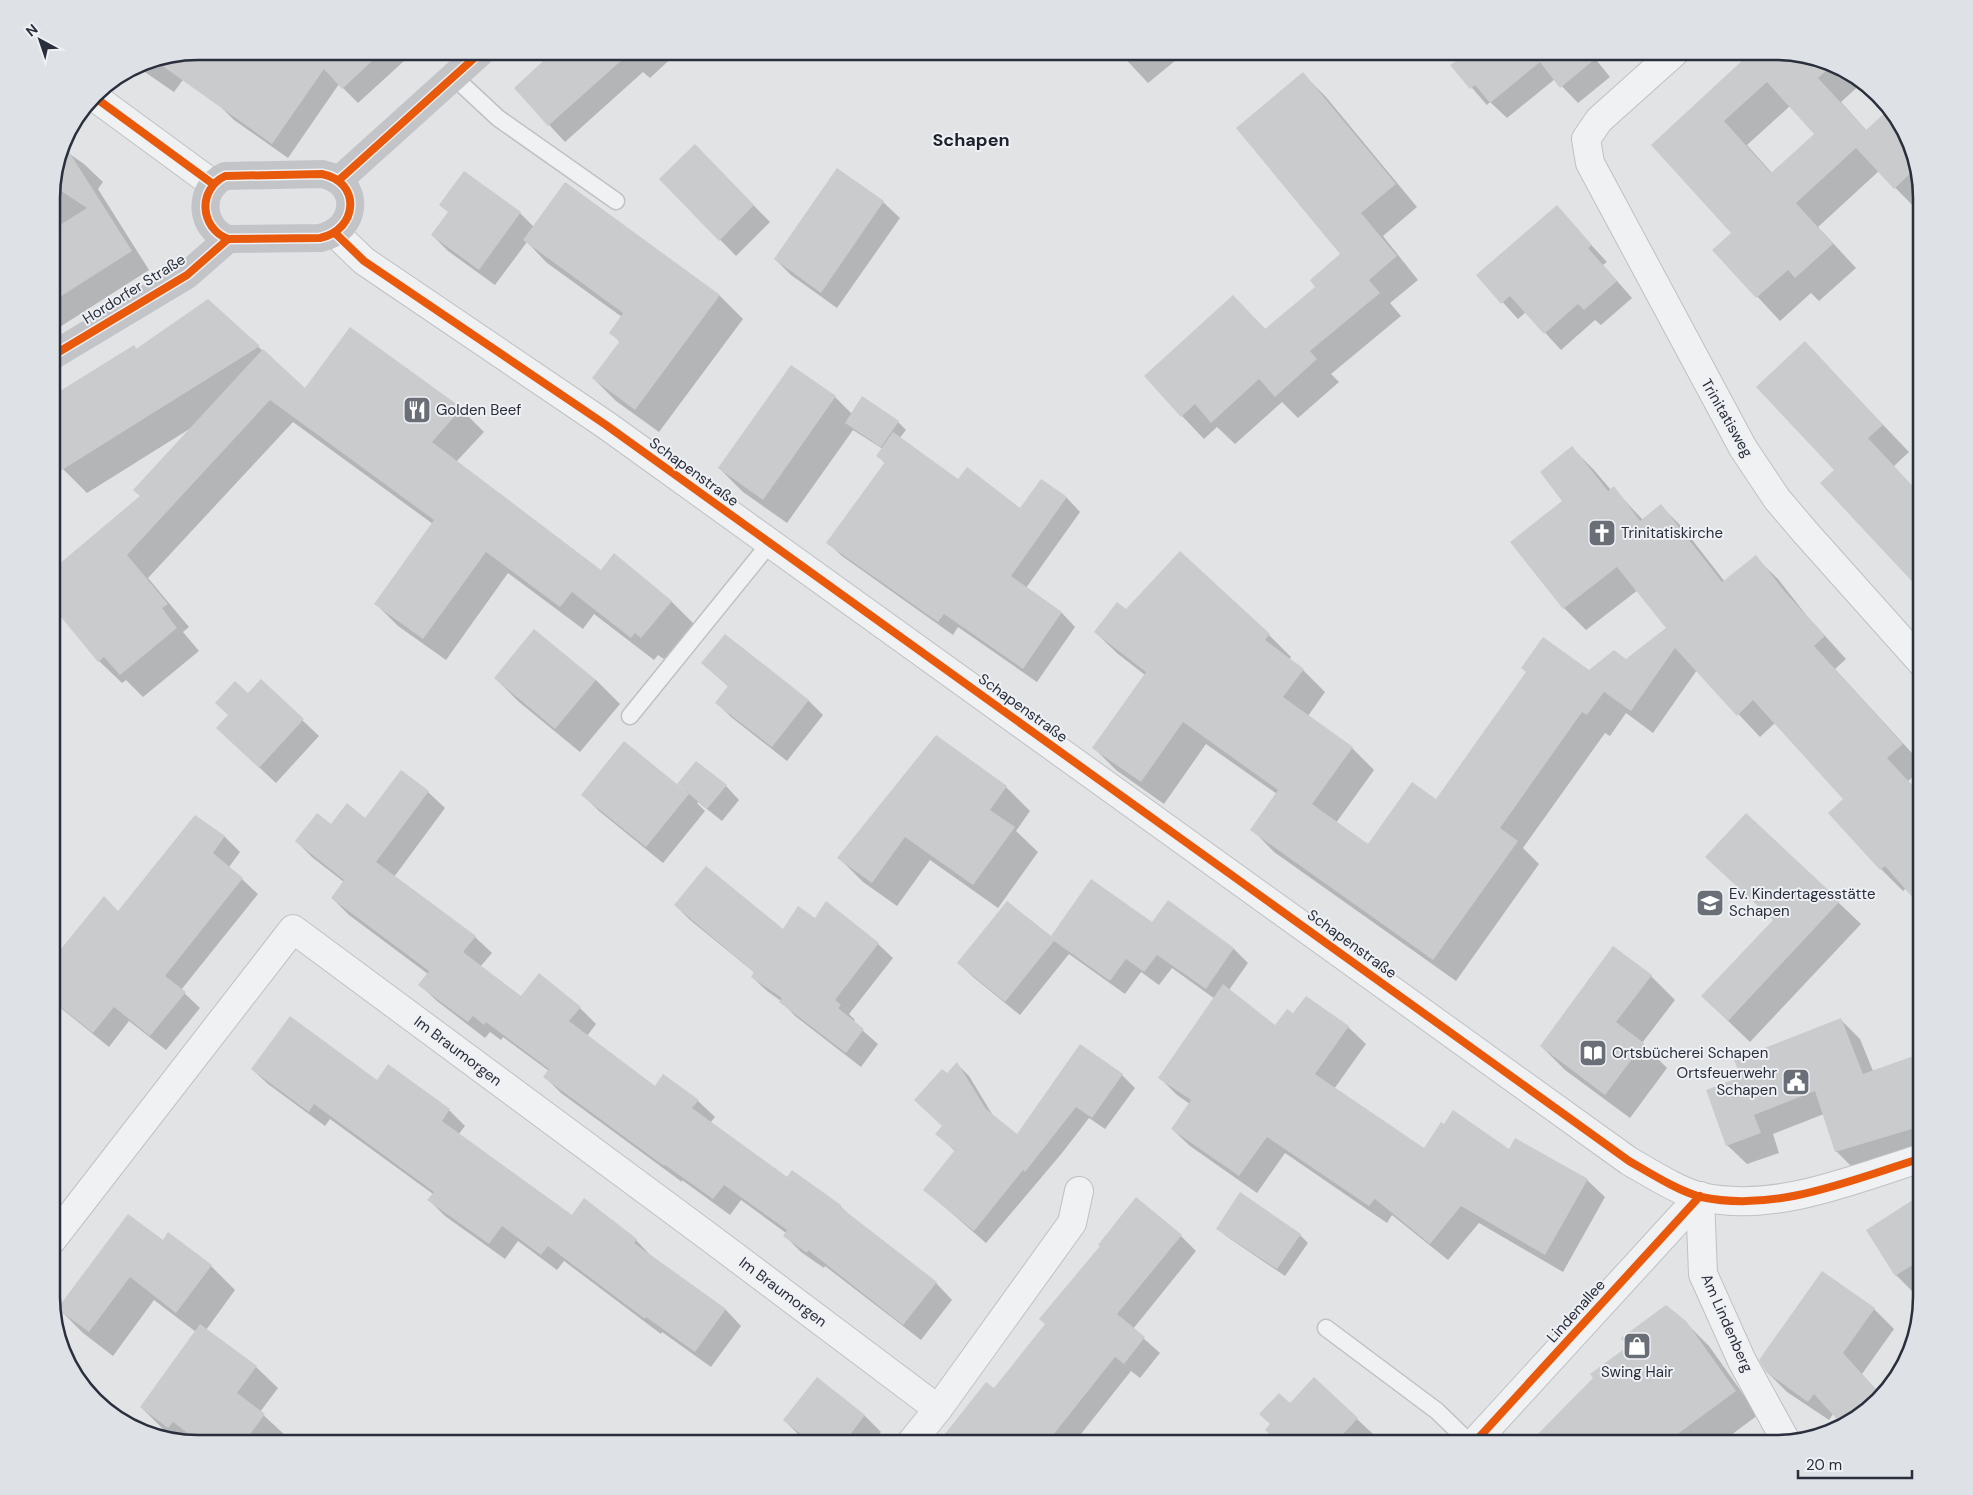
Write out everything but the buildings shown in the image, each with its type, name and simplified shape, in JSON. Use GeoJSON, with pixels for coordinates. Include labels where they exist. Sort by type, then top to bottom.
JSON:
{"type":"FeatureCollection","features":[{"type":"Feature","properties":{"kind":"main road"},"geometry":{"type":"LineString","coordinates":[[339,180],[472,60]]}},
{"type":"Feature","properties":{"kind":"main road"},"geometry":{"type":"LineString","coordinates":[[322,174],[339,180],[348,192],[350,209],[343,226],[335,233],[320,238],[228,239],[215,232],[206,216],[204,206],[206,197],[213,184],[225,176],[322,174]]}},
{"type":"Feature","properties":{"kind":"main road","name":"Hordorfer Straße"},"geometry":{"type":"LineString","coordinates":[[60,351],[187,275],[228,239]]}},
{"type":"Feature","properties":{"kind":"street","name":"Trinitatisweg"},"geometry":{"type":"LineString","coordinates":[[1666,60],[1599,120],[1586,139],[1590,163],[1742,448],[1777,499],[1804,532],[1913,653]]}},
{"type":"Feature","properties":{"kind":"street"},"geometry":{"type":"LineString","coordinates":[[100,101],[213,184]]}},
{"type":"Feature","properties":{"kind":"street","name":"Schapenstraße"},"geometry":{"type":"LineString","coordinates":[[335,233],[364,261],[606,425],[1629,1161],[1658,1179],[1700,1196],[1743,1201],[1768,1200],[1806,1194],[1913,1161]]}},
{"type":"Feature","properties":{"kind":"street","name":"Im Braumorgen"},"geometry":{"type":"LineString","coordinates":[[60,1230],[293,929],[938,1409]]}},
{"type":"Feature","properties":{"kind":"street"},"geometry":{"type":"LineString","coordinates":[[917,1435],[1072,1223],[1079,1191]]}},
{"type":"Feature","properties":{"kind":"street","name":"Am Lindenberg"},"geometry":{"type":"LineString","coordinates":[[1700,1196],[1703,1274],[1742,1361],[1782,1435]]}},
{"type":"Feature","properties":{"kind":"street","name":"Lindenallee"},"geometry":{"type":"LineString","coordinates":[[1480,1435],[1700,1196]]}},
{"type":"Feature","properties":{"kind":"lane"},"geometry":{"type":"LineString","coordinates":[[454,77],[498,118],[616,201]]}},
{"type":"Feature","properties":{"kind":"lane"},"geometry":{"type":"LineString","coordinates":[[630,716],[770,543]]}},
{"type":"Feature","properties":{"kind":"lane"},"geometry":{"type":"LineString","coordinates":[[1326,1328],[1437,1411],[1462,1435]]}},
{"type":"Feature","properties":{"kind":"cycle path"},"geometry":{"type":"LineString","coordinates":[[339,180],[472,60]]}},
{"type":"Feature","properties":{"kind":"cycle path"},"geometry":{"type":"LineString","coordinates":[[100,101],[213,184]]}},
{"type":"Feature","properties":{"kind":"cycle path"},"geometry":{"type":"LineString","coordinates":[[322,174],[335,179],[344,186],[349,196],[350,206],[348,216],[342,226],[333,233],[320,238],[228,239],[219,234],[207,218],[205,209],[206,199],[216,182],[225,176],[322,174]]}},
{"type":"Feature","properties":{"kind":"cycle path"},"geometry":{"type":"LineString","coordinates":[[335,233],[364,261],[606,425],[1629,1161],[1646,1171],[1674,1186],[1701,1197],[1729,1201],[1757,1201],[1813,1192],[1913,1161]]}},
{"type":"Feature","properties":{"kind":"cycle path"},"geometry":{"type":"LineString","coordinates":[[60,351],[187,275],[228,239]]}},
{"type":"Feature","properties":{"kind":"cycle path"},"geometry":{"type":"LineString","coordinates":[[1481,1435],[1700,1196]]}},
{"type":"Feature","properties":{"kind":"place","name":"Golden Beef"},"geometry":{"type":"Point","coordinates":[417,410]}},
{"type":"Feature","properties":{"kind":"place","name":"Trinitatiskirche"},"geometry":{"type":"Point","coordinates":[1602,533]}},
{"type":"Feature","properties":{"kind":"place","name":"Ev. Kindertagesstätte Schapen"},"geometry":{"type":"Point","coordinates":[1710,903]}},
{"type":"Feature","properties":{"kind":"place","name":"Ortsbücherei Schapen"},"geometry":{"type":"Point","coordinates":[1593,1053]}},
{"type":"Feature","properties":{"kind":"place","name":"Ortsfeuerwehr Schapen"},"geometry":{"type":"Point","coordinates":[1796,1082]}},
{"type":"Feature","properties":{"kind":"place","name":"Swing Hair"},"geometry":{"type":"Point","coordinates":[1637,1346]}},
{"type":"Feature","properties":{"kind":"district","name":"Schapen"},"geometry":{"type":"Point","coordinates":[971,140]}}]}
